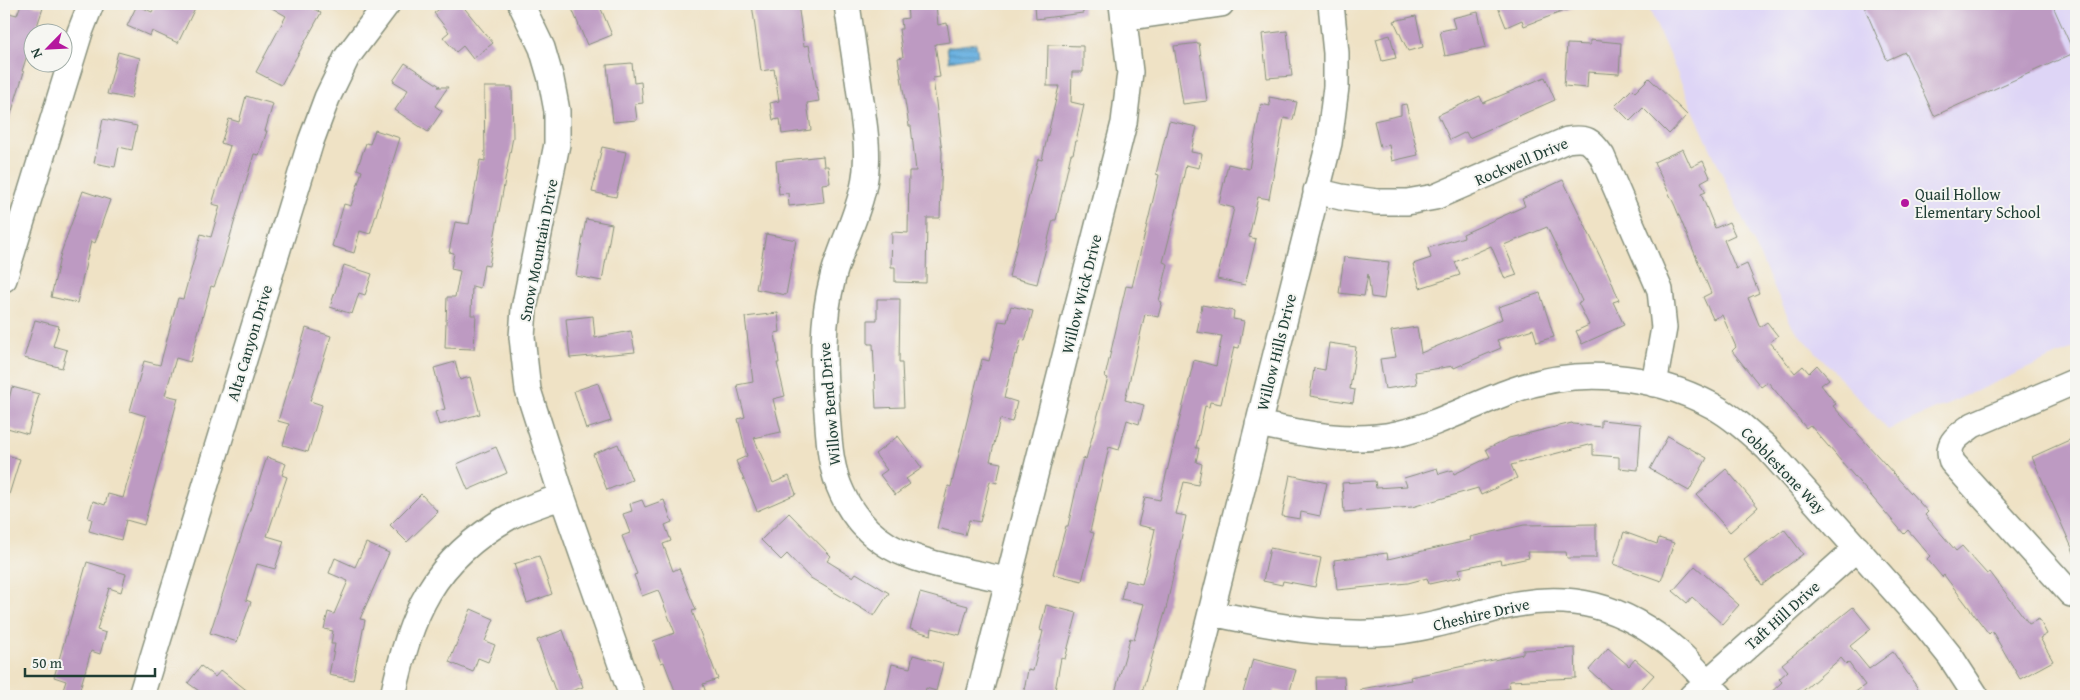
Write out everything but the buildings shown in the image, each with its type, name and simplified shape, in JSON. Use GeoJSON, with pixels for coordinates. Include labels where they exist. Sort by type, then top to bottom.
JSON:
{"type":"FeatureCollection","features":[{"type":"Feature","properties":{"kind":"street"},"geometry":{"type":"LineString","coordinates":[[4,279],[80,32],[91,4]]}},
{"type":"Feature","properties":{"kind":"street","name":"Alta Canyon Drive"},"geometry":{"type":"LineString","coordinates":[[141,696],[311,141],[327,98],[347,57],[373,20],[387,4]]}},
{"type":"Feature","properties":{"kind":"street","name":"Snow Mountain Drive"},"geometry":{"type":"LineString","coordinates":[[521,4],[542,48],[552,79],[557,111],[557,144],[524,309],[522,336],[528,390],[562,496],[632,696]]}},
{"type":"Feature","properties":{"kind":"street","name":"Willow Bend Drive"},"geometry":{"type":"LineString","coordinates":[[847,4],[867,158],[864,184],[832,277],[823,330],[822,362],[829,447],[834,471],[842,494],[856,516],[866,528],[890,546],[918,558],[1009,581]]}},
{"type":"Feature","properties":{"kind":"street"},"geometry":{"type":"LineString","coordinates":[[1123,11],[1221,4]]}},
{"type":"Feature","properties":{"kind":"street","name":"Willow Hills Drive"},"geometry":{"type":"LineString","coordinates":[[1190,696],[1329,143],[1336,87],[1336,54],[1331,4]]}},
{"type":"Feature","properties":{"kind":"street","name":"Willow Wick Drive"},"geometry":{"type":"LineString","coordinates":[[979,696],[1124,123],[1130,72],[1123,11]]}},
{"type":"Feature","properties":{"kind":"street","name":"Rockwell Drive"},"geometry":{"type":"LineString","coordinates":[[1316,191],[1377,202],[1407,202],[1443,193],[1567,140],[1580,138],[1593,143],[1602,156],[1660,290],[1664,328],[1654,384]]}},
{"type":"Feature","properties":{"kind":"street","name":"Cobblestone Way"},"geometry":{"type":"LineString","coordinates":[[1258,424],[1310,435],[1338,438],[1367,438],[1397,434],[1427,426],[1513,390],[1538,383],[1586,376],[1609,376],[1654,384],[1685,393],[1714,406],[1741,425],[1767,448],[1944,648],[1976,696]]}},
{"type":"Feature","properties":{"kind":"street"},"geometry":{"type":"LineString","coordinates":[[2074,595],[1952,462],[1948,452],[1950,445],[1960,434],[1973,426],[2076,381]]}},
{"type":"Feature","properties":{"kind":"street"},"geometry":{"type":"LineString","coordinates":[[393,696],[410,628],[428,592],[451,561],[478,537],[511,516],[562,496]]}},
{"type":"Feature","properties":{"kind":"street","name":"Taft Hill Drive"},"geometry":{"type":"LineString","coordinates":[[1706,692],[1857,548]]}},
{"type":"Feature","properties":{"kind":"street","name":"Cheshire Drive"},"geometry":{"type":"LineString","coordinates":[[1212,613],[1276,627],[1315,632],[1355,634],[1393,632],[1431,626],[1531,601],[1561,600],[1589,603],[1615,610],[1649,629],[1679,653],[1706,692]]}},
{"type":"Feature","properties":{"kind":"shaded area","name":"Quail Hollow Elementary School"},"geometry":{"type":"Polygon","coordinates":[[[1647,4],[2076,4],[2076,347],[1888,430],[1792,326],[1705,137],[1647,4]]]}},
{"type":"Feature","properties":{"kind":"water"},"geometry":{"type":"Polygon","coordinates":[[[976,43],[978,56],[949,61],[947,47],[976,43]]]}},
{"type":"Feature","properties":{"kind":"place","name":"Quail Hollow Elementary School"},"geometry":{"type":"Point","coordinates":[1905,203]}}]}
